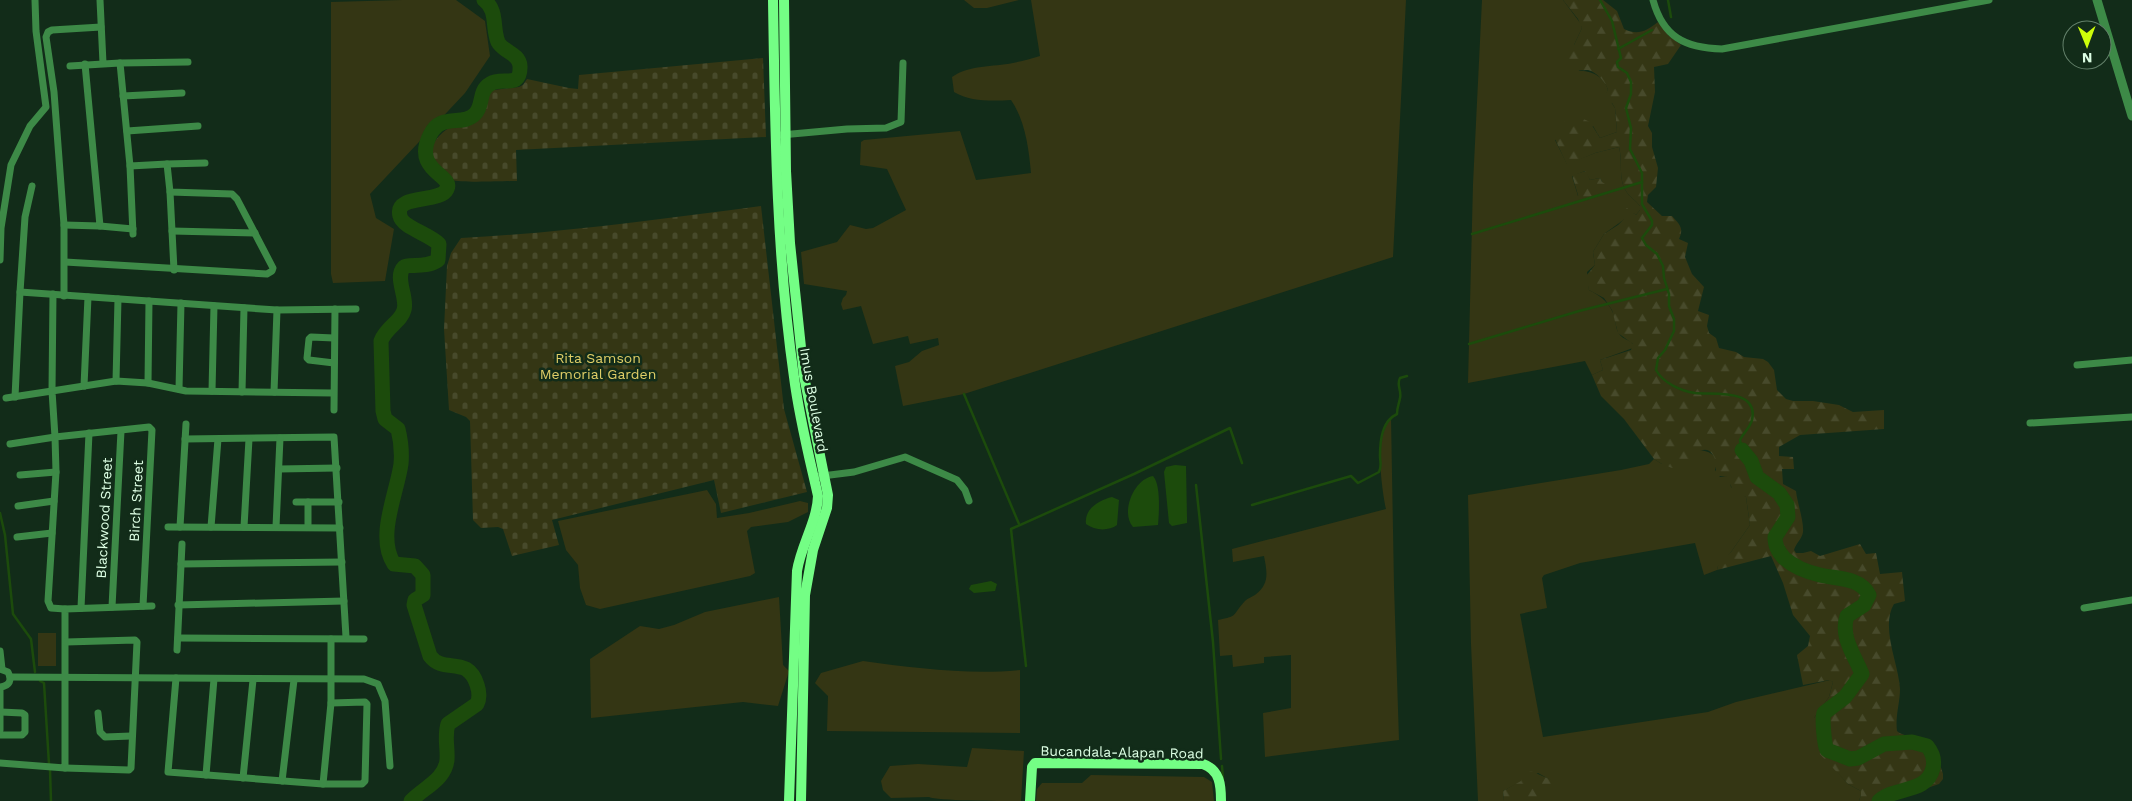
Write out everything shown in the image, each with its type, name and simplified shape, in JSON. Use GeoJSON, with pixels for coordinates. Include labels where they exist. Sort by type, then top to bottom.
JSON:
{"type":"FeatureCollection","features":[{"type":"Feature","properties":{"kind":"main road","name":"Imus Boulevard"},"geometry":{"type":"LineString","coordinates":[[773,0],[780,135],[799,376],[819,476],[828,496],[827,508],[813,550],[805,595],[801,801]]}},
{"type":"Feature","properties":{"kind":"main road","name":"Imus Boulevard"},"geometry":{"type":"LineString","coordinates":[[780,135],[784,0]]}},
{"type":"Feature","properties":{"kind":"main road","name":"Imus Boulevard"},"geometry":{"type":"LineString","coordinates":[[789,801],[797,571],[804,542],[817,508],[819,476]]}},
{"type":"Feature","properties":{"kind":"main road","name":"Bucandala-Alapan Road"},"geometry":{"type":"LineString","coordinates":[[1030,801],[1032,766],[1035,763],[1045,763],[1203,764],[1211,767],[1216,772],[1222,801]]}},
{"type":"Feature","properties":{"kind":"street"},"geometry":{"type":"LineString","coordinates":[[0,260],[1,228],[10,165],[30,126],[46,107],[36,31],[35,0]]}},
{"type":"Feature","properties":{"kind":"street"},"geometry":{"type":"LineString","coordinates":[[100,0],[103,63]]}},
{"type":"Feature","properties":{"kind":"street"},"geometry":{"type":"LineString","coordinates":[[1654,0],[1656,11],[1672,36],[1696,46],[1722,49],[1989,0]]}},
{"type":"Feature","properties":{"kind":"street"},"geometry":{"type":"LineString","coordinates":[[2097,0],[2129,95],[2132,116]]}},
{"type":"Feature","properties":{"kind":"street"},"geometry":{"type":"LineString","coordinates":[[64,296],[64,226],[54,92],[46,37],[48,32],[52,30],[101,27]]}},
{"type":"Feature","properties":{"kind":"street"},"geometry":{"type":"LineString","coordinates":[[70,66],[103,63],[188,62]]}},
{"type":"Feature","properties":{"kind":"street"},"geometry":{"type":"LineString","coordinates":[[780,135],[847,129],[886,128],[901,122],[903,63]]}},
{"type":"Feature","properties":{"kind":"street"},"geometry":{"type":"LineString","coordinates":[[85,64],[100,226]]}},
{"type":"Feature","properties":{"kind":"street"},"geometry":{"type":"LineString","coordinates":[[64,226],[100,226],[133,231],[130,166],[120,64]]}},
{"type":"Feature","properties":{"kind":"street"},"geometry":{"type":"LineString","coordinates":[[124,96],[182,93]]}},
{"type":"Feature","properties":{"kind":"street"},"geometry":{"type":"LineString","coordinates":[[127,131],[198,126]]}},
{"type":"Feature","properties":{"kind":"street"},"geometry":{"type":"LineString","coordinates":[[130,166],[205,163]]}},
{"type":"Feature","properties":{"kind":"street"},"geometry":{"type":"LineString","coordinates":[[167,164],[174,270]]}},
{"type":"Feature","properties":{"kind":"street"},"geometry":{"type":"LineString","coordinates":[[15,397],[25,217],[32,186]]}},
{"type":"Feature","properties":{"kind":"street"},"geometry":{"type":"LineString","coordinates":[[65,262],[174,270],[267,274],[272,271],[273,268],[237,199],[232,194],[170,192]]}},
{"type":"Feature","properties":{"kind":"street"},"geometry":{"type":"LineString","coordinates":[[172,231],[255,234]]}},
{"type":"Feature","properties":{"kind":"street"},"geometry":{"type":"LineString","coordinates":[[20,292],[277,310],[356,309]]}},
{"type":"Feature","properties":{"kind":"street"},"geometry":{"type":"LineString","coordinates":[[53,294],[52,391],[56,437],[56,472],[48,601],[51,608],[65,610],[112,606],[152,606]]}},
{"type":"Feature","properties":{"kind":"street"},"geometry":{"type":"LineString","coordinates":[[84,386],[88,297]]}},
{"type":"Feature","properties":{"kind":"street"},"geometry":{"type":"LineString","coordinates":[[116,381],[118,299]]}},
{"type":"Feature","properties":{"kind":"street"},"geometry":{"type":"LineString","coordinates":[[148,383],[149,301]]}},
{"type":"Feature","properties":{"kind":"street"},"geometry":{"type":"LineString","coordinates":[[179,389],[181,303]]}},
{"type":"Feature","properties":{"kind":"street"},"geometry":{"type":"LineString","coordinates":[[212,391],[214,306]]}},
{"type":"Feature","properties":{"kind":"street"},"geometry":{"type":"LineString","coordinates":[[242,392],[244,308]]}},
{"type":"Feature","properties":{"kind":"street"},"geometry":{"type":"LineString","coordinates":[[334,410],[335,309]]}},
{"type":"Feature","properties":{"kind":"street"},"geometry":{"type":"LineString","coordinates":[[274,392],[277,310]]}},
{"type":"Feature","properties":{"kind":"street"},"geometry":{"type":"LineString","coordinates":[[334,338],[311,337],[309,339],[307,358],[309,360],[334,364]]}},
{"type":"Feature","properties":{"kind":"street"},"geometry":{"type":"LineString","coordinates":[[2077,365],[2132,360]]}},
{"type":"Feature","properties":{"kind":"street"},"geometry":{"type":"LineString","coordinates":[[6,398],[116,381],[212,391],[333,393]]}},
{"type":"Feature","properties":{"kind":"street"},"geometry":{"type":"LineString","coordinates":[[2030,423],[2132,418]]}},
{"type":"Feature","properties":{"kind":"street"},"geometry":{"type":"LineString","coordinates":[[180,527],[186,424]]}},
{"type":"Feature","properties":{"kind":"street","name":"Birch Street"},"geometry":{"type":"LineString","coordinates":[[121,431],[149,427],[152,430],[143,606]]}},
{"type":"Feature","properties":{"kind":"street"},"geometry":{"type":"LineString","coordinates":[[10,444],[56,437],[121,431]]}},
{"type":"Feature","properties":{"kind":"street","name":"Blackwood Street"},"geometry":{"type":"LineString","coordinates":[[112,606],[121,431]]}},
{"type":"Feature","properties":{"kind":"street"},"geometry":{"type":"LineString","coordinates":[[80,608],[89,434]]}},
{"type":"Feature","properties":{"kind":"street"},"geometry":{"type":"LineString","coordinates":[[185,439],[332,436],[335,438],[346,637]]}},
{"type":"Feature","properties":{"kind":"street"},"geometry":{"type":"LineString","coordinates":[[276,527],[280,438]]}},
{"type":"Feature","properties":{"kind":"street"},"geometry":{"type":"LineString","coordinates":[[211,527],[218,439]]}},
{"type":"Feature","properties":{"kind":"street"},"geometry":{"type":"LineString","coordinates":[[244,527],[249,439]]}},
{"type":"Feature","properties":{"kind":"street"},"geometry":{"type":"LineString","coordinates":[[819,476],[854,472],[905,458],[957,480],[965,490],[969,501]]}},
{"type":"Feature","properties":{"kind":"street"},"geometry":{"type":"LineString","coordinates":[[279,469],[337,468]]}},
{"type":"Feature","properties":{"kind":"street"},"geometry":{"type":"LineString","coordinates":[[20,475],[56,472]]}},
{"type":"Feature","properties":{"kind":"street"},"geometry":{"type":"LineString","coordinates":[[18,506],[54,501]]}},
{"type":"Feature","properties":{"kind":"street"},"geometry":{"type":"LineString","coordinates":[[296,502],[339,502]]}},
{"type":"Feature","properties":{"kind":"street"},"geometry":{"type":"LineString","coordinates":[[308,502],[308,527]]}},
{"type":"Feature","properties":{"kind":"street"},"geometry":{"type":"LineString","coordinates":[[168,527],[340,528]]}},
{"type":"Feature","properties":{"kind":"street"},"geometry":{"type":"LineString","coordinates":[[17,537],[52,533]]}},
{"type":"Feature","properties":{"kind":"street"},"geometry":{"type":"LineString","coordinates":[[177,650],[182,544]]}},
{"type":"Feature","properties":{"kind":"street"},"geometry":{"type":"LineString","coordinates":[[181,564],[342,562]]}},
{"type":"Feature","properties":{"kind":"street"},"geometry":{"type":"LineString","coordinates":[[178,605],[344,600]]}},
{"type":"Feature","properties":{"kind":"street"},"geometry":{"type":"LineString","coordinates":[[2084,608],[2132,600]]}},
{"type":"Feature","properties":{"kind":"street"},"geometry":{"type":"LineString","coordinates":[[64,768],[65,610]]}},
{"type":"Feature","properties":{"kind":"street"},"geometry":{"type":"LineString","coordinates":[[178,638],[331,639],[346,637],[364,639]]}},
{"type":"Feature","properties":{"kind":"street"},"geometry":{"type":"LineString","coordinates":[[323,784],[331,703],[331,639]]}},
{"type":"Feature","properties":{"kind":"street"},"geometry":{"type":"LineString","coordinates":[[0,762],[64,768],[129,770],[136,641],[66,642]]}},
{"type":"Feature","properties":{"kind":"street"},"geometry":{"type":"LineString","coordinates":[[0,650],[1,669],[8,672],[11,677],[10,683],[6,687],[0,688],[0,730]]}},
{"type":"Feature","properties":{"kind":"street"},"geometry":{"type":"LineString","coordinates":[[11,677],[364,680],[378,684],[385,701],[390,766]]}},
{"type":"Feature","properties":{"kind":"street"},"geometry":{"type":"LineString","coordinates":[[176,678],[167,771],[323,784],[362,784],[365,781],[367,704],[365,702],[331,703]]}},
{"type":"Feature","properties":{"kind":"street"},"geometry":{"type":"LineString","coordinates":[[206,775],[214,679]]}},
{"type":"Feature","properties":{"kind":"street"},"geometry":{"type":"LineString","coordinates":[[243,778],[253,680]]}},
{"type":"Feature","properties":{"kind":"street"},"geometry":{"type":"LineString","coordinates":[[282,781],[294,680]]}},
{"type":"Feature","properties":{"kind":"street"},"geometry":{"type":"LineString","coordinates":[[0,735],[22,735],[25,732],[25,715],[22,713],[1,712]]}},
{"type":"Feature","properties":{"kind":"street"},"geometry":{"type":"LineString","coordinates":[[98,713],[100,732],[105,737],[131,736]]}},
{"type":"Feature","properties":{"kind":"green space"},"geometry":{"type":"Polygon","coordinates":[[[456,0],[485,21],[490,56],[465,93],[370,194],[376,218],[394,229],[385,281],[333,283],[331,274],[331,2],[456,0]]]}},
{"type":"Feature","properties":{"kind":"green space"},"geometry":{"type":"Polygon","coordinates":[[[964,0],[1019,0],[987,8],[974,8],[964,0]]]}},
{"type":"Feature","properties":{"kind":"green space"},"geometry":{"type":"Polygon","coordinates":[[[1031,0],[1406,0],[1393,257],[964,394],[903,406],[895,366],[909,362],[922,351],[939,345],[938,338],[910,344],[908,336],[873,344],[861,306],[843,310],[841,304],[847,291],[804,284],[801,252],[837,242],[850,225],[866,229],[873,228],[906,210],[887,169],[860,165],[861,142],[864,140],[960,131],[976,180],[1031,173],[1023,126],[1011,100],[997,101],[967,98],[954,92],[952,77],[973,68],[1013,63],[1040,56],[1031,0]]]}},
{"type":"Feature","properties":{"kind":"green space"},"geometry":{"type":"Polygon","coordinates":[[[1482,0],[1563,0],[1582,28],[1574,45],[1579,71],[1593,73],[1604,81],[1608,90],[1606,94],[1615,108],[1617,132],[1600,138],[1593,126],[1555,140],[1567,164],[1595,153],[1619,147],[1621,175],[1624,186],[1627,193],[1640,206],[1640,210],[1636,215],[1633,213],[1604,234],[1593,252],[1595,265],[1587,272],[1589,290],[1602,298],[1608,305],[1613,313],[1619,333],[1633,344],[1633,348],[1600,360],[1603,370],[1592,375],[1585,361],[1468,383],[1473,184],[1482,0]],[[1585,171],[1572,176],[1578,196],[1602,182],[1600,178],[1590,180],[1585,171]]]}},
{"type":"Feature","properties":{"kind":"green space"},"geometry":{"type":"Polygon","coordinates":[[[1563,0],[1603,0],[1617,11],[1624,29],[1642,32],[1658,22],[1668,35],[1681,45],[1668,64],[1654,67],[1655,92],[1648,126],[1652,133],[1652,147],[1658,168],[1656,187],[1648,195],[1647,202],[1662,216],[1672,216],[1680,227],[1679,239],[1688,243],[1685,257],[1692,274],[1704,287],[1698,311],[1709,315],[1707,326],[1709,333],[1716,338],[1719,348],[1736,352],[1744,357],[1763,359],[1768,362],[1774,370],[1777,390],[1786,399],[1839,405],[1853,412],[1884,410],[1884,429],[1800,435],[1779,447],[1779,456],[1793,457],[1794,469],[1782,469],[1783,484],[1796,491],[1801,517],[1803,532],[1794,550],[1796,553],[1811,551],[1820,556],[1860,544],[1866,554],[1876,553],[1880,574],[1902,572],[1905,601],[1894,604],[1890,613],[1889,624],[1889,635],[1900,689],[1897,731],[1904,735],[1933,742],[1943,774],[1943,779],[1939,784],[1889,801],[1859,801],[1861,791],[1848,784],[1816,750],[1810,735],[1814,718],[1829,697],[1833,682],[1829,680],[1803,685],[1797,655],[1808,646],[1810,636],[1793,615],[1783,583],[1771,556],[1717,570],[1719,562],[1731,552],[1750,525],[1746,497],[1734,492],[1726,476],[1716,476],[1715,460],[1713,455],[1707,450],[1697,452],[1690,461],[1680,467],[1672,468],[1654,459],[1624,419],[1601,396],[1592,375],[1603,370],[1600,360],[1631,350],[1633,344],[1618,333],[1612,310],[1604,298],[1589,290],[1586,276],[1595,265],[1593,252],[1604,234],[1624,219],[1623,211],[1627,208],[1636,215],[1640,210],[1640,206],[1627,193],[1624,186],[1621,175],[1619,147],[1595,153],[1567,165],[1550,128],[1577,116],[1590,122],[1600,138],[1617,132],[1615,108],[1612,103],[1606,102],[1603,97],[1608,90],[1603,81],[1591,71],[1575,70],[1567,64],[1566,54],[1574,45],[1582,28],[1578,19],[1563,0]]]}},
{"type":"Feature","properties":{"kind":"green space"},"geometry":{"type":"Polygon","coordinates":[[[763,58],[766,137],[516,150],[517,181],[473,182],[452,180],[442,175],[431,161],[433,146],[444,132],[455,125],[475,120],[483,107],[483,94],[485,91],[519,87],[527,79],[578,89],[579,75],[763,58]]]}},
{"type":"Feature","properties":{"kind":"green space"},"geometry":{"type":"Polygon","coordinates":[[[1586,171],[1590,180],[1600,178],[1605,184],[1609,197],[1581,205],[1572,175],[1586,171]]]}},
{"type":"Feature","properties":{"kind":"green space","name":"Rita Samson Memorial Garden"},"geometry":{"type":"Polygon","coordinates":[[[761,206],[784,409],[807,492],[721,513],[714,480],[552,520],[559,545],[512,556],[503,529],[498,527],[481,528],[473,520],[470,421],[466,417],[449,410],[444,329],[447,266],[451,253],[461,238],[574,229],[761,206]]]}},
{"type":"Feature","properties":{"kind":"green space"},"geometry":{"type":"Polygon","coordinates":[[[1391,417],[1399,740],[1265,757],[1263,713],[1291,708],[1291,655],[1264,657],[1264,663],[1233,667],[1232,655],[1220,656],[1218,620],[1235,614],[1247,599],[1260,591],[1266,577],[1264,556],[1233,562],[1232,549],[1386,509],[1381,475],[1380,446],[1385,423],[1391,417]]]}},
{"type":"Feature","properties":{"kind":"green space"},"geometry":{"type":"Polygon","coordinates":[[[1699,450],[1711,453],[1716,462],[1715,470],[1720,477],[1726,476],[1731,487],[1746,497],[1750,525],[1731,552],[1718,566],[1717,570],[1704,575],[1695,543],[1580,563],[1544,575],[1542,578],[1547,608],[1520,614],[1543,737],[1708,712],[1736,702],[1830,680],[1833,682],[1829,697],[1814,718],[1824,757],[1848,784],[1861,791],[1859,801],[1554,801],[1554,782],[1538,773],[1503,791],[1504,801],[1478,801],[1471,644],[1468,495],[1621,470],[1649,464],[1654,459],[1662,464],[1693,455],[1699,450]]]}},
{"type":"Feature","properties":{"kind":"green space"},"geometry":{"type":"Polygon","coordinates":[[[707,490],[716,504],[717,518],[749,513],[800,501],[808,503],[808,512],[788,522],[751,527],[747,531],[755,573],[750,576],[600,609],[586,605],[580,588],[578,565],[566,550],[558,521],[707,490]]]}},
{"type":"Feature","properties":{"kind":"green space"},"geometry":{"type":"Polygon","coordinates":[[[779,597],[783,665],[789,671],[778,706],[743,702],[591,718],[590,659],[640,626],[659,629],[705,612],[779,597]]]}},
{"type":"Feature","properties":{"kind":"green space"},"geometry":{"type":"Polygon","coordinates":[[[38,633],[56,633],[56,666],[38,666],[38,633]]]}},
{"type":"Feature","properties":{"kind":"green space"},"geometry":{"type":"Polygon","coordinates":[[[863,661],[962,671],[1020,670],[1020,733],[827,731],[828,696],[815,683],[821,673],[863,661]]]}},
{"type":"Feature","properties":{"kind":"green space"},"geometry":{"type":"Polygon","coordinates":[[[972,748],[1024,751],[1021,801],[958,800],[929,797],[891,798],[883,790],[881,781],[890,766],[918,764],[967,767],[972,748]]]}},
{"type":"Feature","properties":{"kind":"green space"},"geometry":{"type":"Polygon","coordinates":[[[1531,771],[1554,781],[1554,801],[1504,801],[1503,791],[1521,781],[1523,774],[1531,771]]]}},
{"type":"Feature","properties":{"kind":"green space"},"geometry":{"type":"Polygon","coordinates":[[[1091,775],[1204,777],[1212,782],[1214,801],[1036,801],[1037,789],[1042,783],[1082,783],[1091,775]]]}},
{"type":"Feature","properties":{"kind":"shaded area"},"geometry":{"type":"Polygon","coordinates":[[[1175,465],[1186,466],[1187,523],[1172,526],[1169,523],[1164,472],[1166,467],[1175,465]]]}},
{"type":"Feature","properties":{"kind":"shaded area"},"geometry":{"type":"Polygon","coordinates":[[[1153,476],[1156,480],[1158,492],[1158,525],[1133,527],[1129,521],[1128,513],[1131,497],[1140,483],[1146,478],[1153,476]]]}},
{"type":"Feature","properties":{"kind":"shaded area"},"geometry":{"type":"Polygon","coordinates":[[[1112,497],[1119,500],[1117,525],[1102,529],[1086,524],[1087,514],[1093,506],[1102,500],[1112,497]]]}},
{"type":"Feature","properties":{"kind":"shaded area"},"geometry":{"type":"Polygon","coordinates":[[[991,581],[997,584],[995,591],[974,593],[969,589],[971,585],[991,581]]]}},
{"type":"Feature","properties":{"kind":"waterway"},"geometry":{"type":"LineString","coordinates":[[411,801],[442,773],[447,760],[446,733],[448,724],[477,704],[479,695],[475,680],[470,672],[461,667],[438,663],[430,656],[414,605],[415,600],[423,595],[423,575],[415,566],[394,564],[389,553],[387,528],[399,476],[401,451],[398,429],[385,419],[383,411],[381,341],[386,332],[400,318],[404,310],[401,271],[406,266],[423,265],[438,260],[439,244],[406,224],[400,216],[400,209],[404,204],[443,194],[447,189],[448,184],[429,164],[426,157],[426,147],[430,135],[440,124],[470,118],[478,110],[486,87],[495,82],[514,80],[519,73],[520,66],[517,58],[498,42],[493,14],[484,0]]}},
{"type":"Feature","properties":{"kind":"waterway"},"geometry":{"type":"LineString","coordinates":[[1600,0],[1612,21],[1621,58],[1617,62],[1618,67],[1627,73],[1631,82],[1631,94],[1626,108],[1631,128],[1630,149],[1642,173],[1642,204],[1652,221],[1652,225],[1642,238],[1646,245],[1657,254],[1663,266],[1664,278],[1669,294],[1669,306],[1674,319],[1674,331],[1665,350],[1658,358],[1656,370],[1663,379],[1673,386],[1684,390],[1695,393],[1733,395],[1749,403],[1752,410],[1752,420],[1740,440],[1742,450]]}},
{"type":"Feature","properties":{"kind":"waterway"},"geometry":{"type":"LineString","coordinates":[[1668,0],[1671,17]]}},
{"type":"Feature","properties":{"kind":"waterway"},"geometry":{"type":"LineString","coordinates":[[1618,49],[1652,30]]}},
{"type":"Feature","properties":{"kind":"waterway"},"geometry":{"type":"LineString","coordinates":[[1472,234],[1642,182]]}},
{"type":"Feature","properties":{"kind":"waterway"},"geometry":{"type":"LineString","coordinates":[[1469,344],[1579,311],[1667,289]]}},
{"type":"Feature","properties":{"kind":"waterway"},"geometry":{"type":"LineString","coordinates":[[1252,505],[1351,476],[1358,483],[1379,472],[1383,432],[1388,421],[1397,414],[1400,395],[1399,381],[1400,378],[1407,376]]}},
{"type":"Feature","properties":{"kind":"waterway"},"geometry":{"type":"LineString","coordinates":[[964,394],[1019,524]]}},
{"type":"Feature","properties":{"kind":"waterway"},"geometry":{"type":"LineString","coordinates":[[1026,666],[1011,529],[1134,474],[1230,428],[1242,463]]}},
{"type":"Feature","properties":{"kind":"waterway"},"geometry":{"type":"LineString","coordinates":[[1742,450],[1751,461],[1757,477],[1779,493],[1787,505],[1788,517],[1775,537],[1777,548],[1784,558],[1796,567],[1810,572],[1854,582],[1865,589],[1869,595],[1864,605],[1847,616],[1845,624],[1847,639],[1862,674],[1845,697],[1824,713],[1823,720],[1827,750],[1850,759],[1858,758],[1884,744],[1912,742],[1927,746],[1932,753],[1933,768],[1930,776],[1924,782],[1893,793],[1879,801]]}},
{"type":"Feature","properties":{"kind":"waterway"},"geometry":{"type":"LineString","coordinates":[[1196,485],[1213,642],[1221,759]]}},
{"type":"Feature","properties":{"kind":"waterway"},"geometry":{"type":"LineString","coordinates":[[0,513],[5,535],[13,614],[31,639],[35,672]]}},
{"type":"Feature","properties":{"kind":"waterway"},"geometry":{"type":"LineString","coordinates":[[40,681],[44,683],[49,764]]}},
{"type":"Feature","properties":{"kind":"waterway"},"geometry":{"type":"LineString","coordinates":[[1222,766],[1223,780]]}},
{"type":"Feature","properties":{"kind":"waterway"},"geometry":{"type":"LineString","coordinates":[[50,770],[51,801]]}}]}
